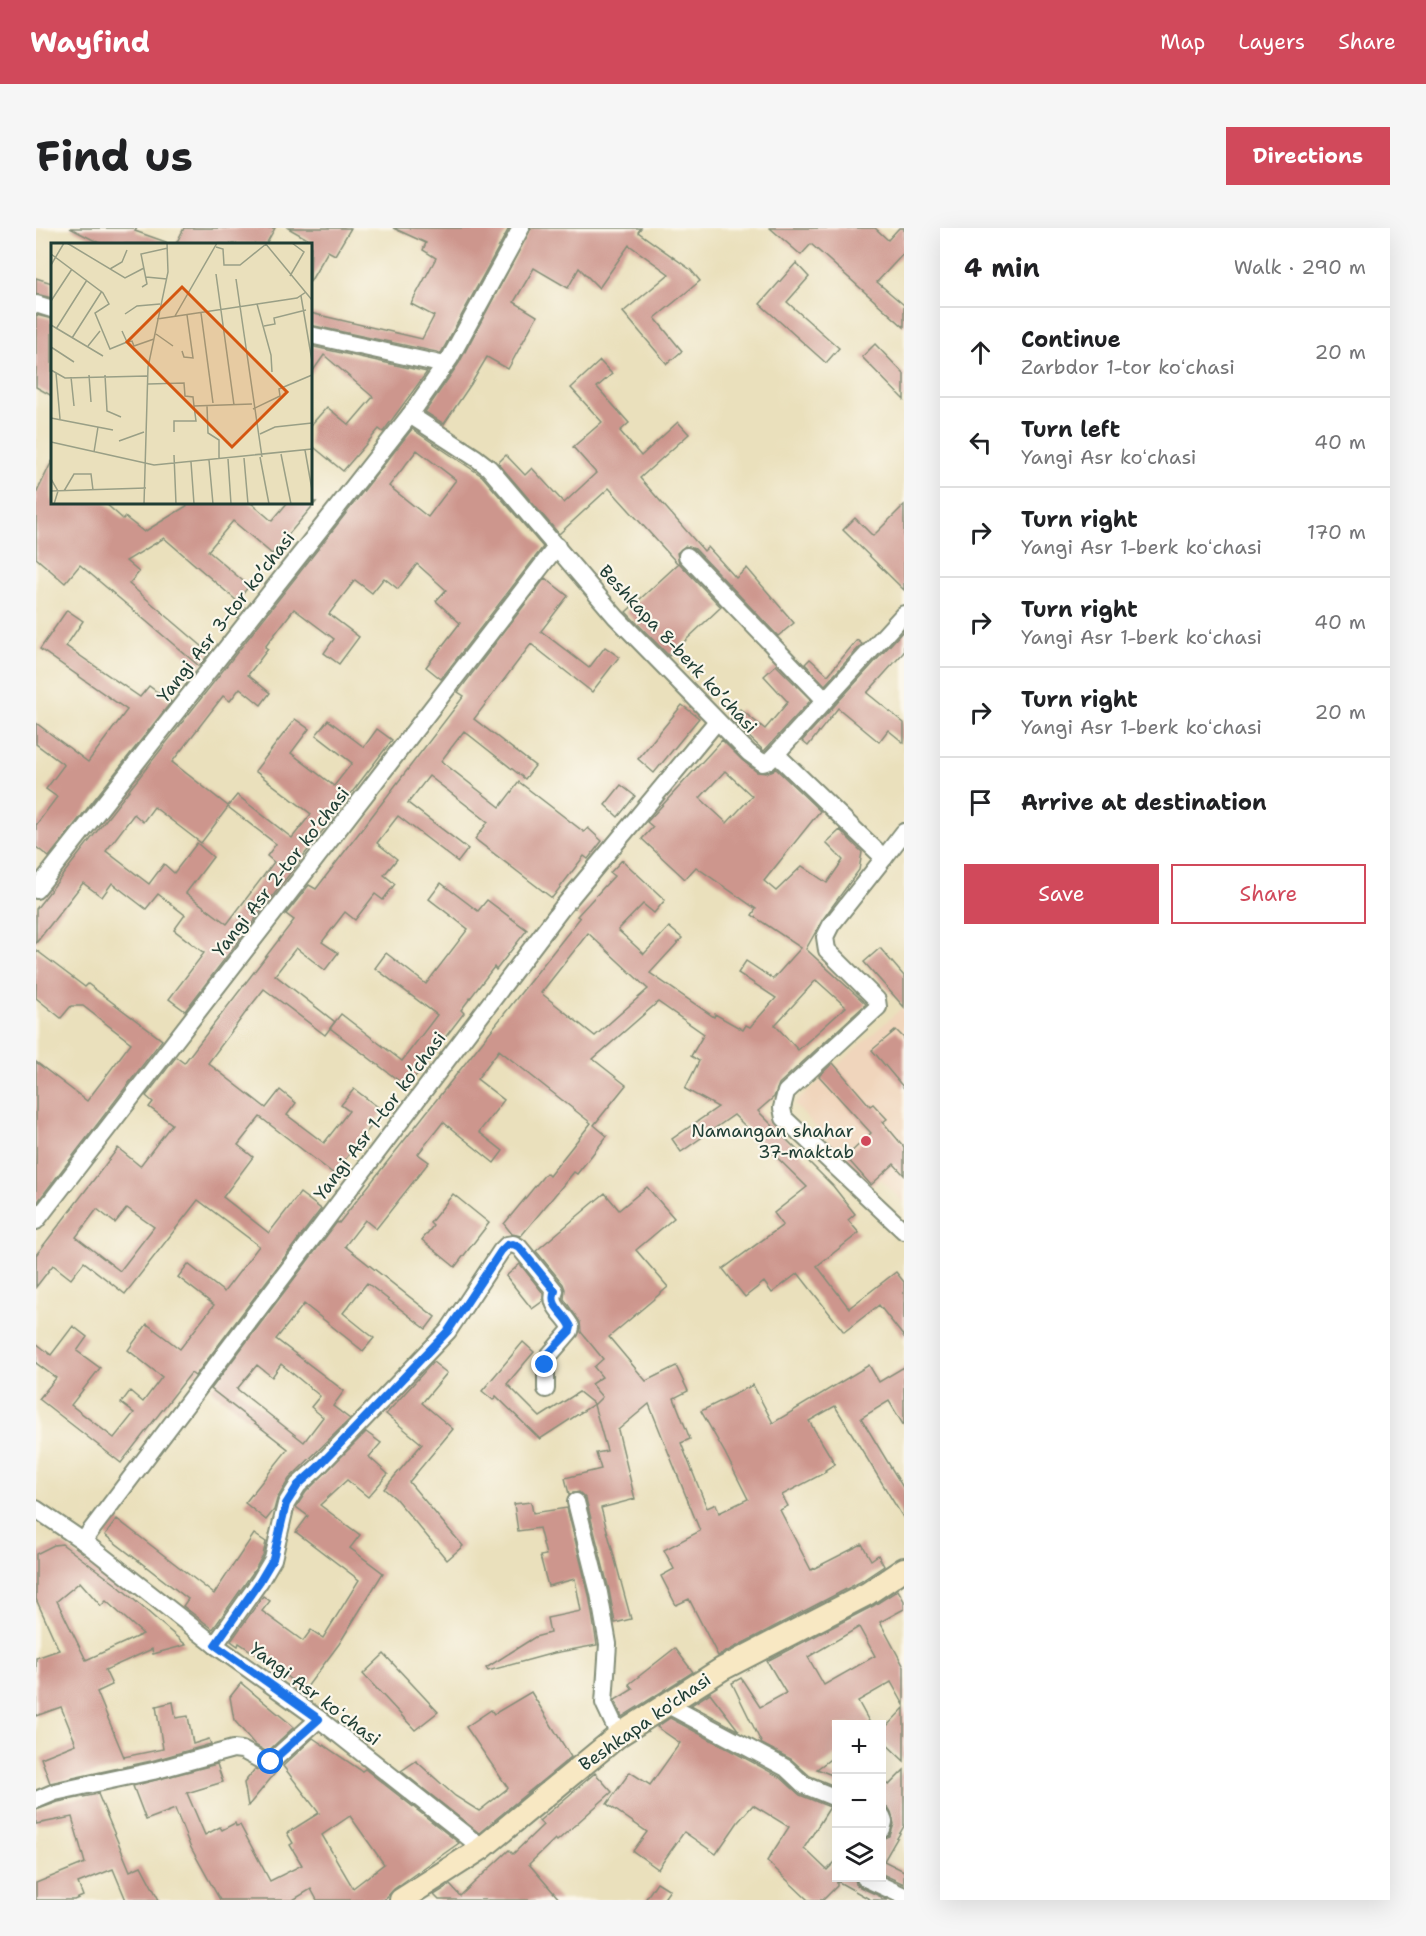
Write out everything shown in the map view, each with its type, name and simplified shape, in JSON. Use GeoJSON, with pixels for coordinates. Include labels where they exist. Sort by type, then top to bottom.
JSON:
{"type":"FeatureCollection","features":[{"type":"Feature","properties":{"kind":"street","name":"Yangi Asr 3-tor koʼchasi"},"geometry":{"type":"LineString","coordinates":[[36,890],[410,415],[445,365],[520,228]]}},
{"type":"Feature","properties":{"kind":"street"},"geometry":{"type":"LineString","coordinates":[[36,304],[51,309]]}},
{"type":"Feature","properties":{"kind":"street"},"geometry":{"type":"LineString","coordinates":[[312,334],[445,365]]}},
{"type":"Feature","properties":{"kind":"street","name":"Beshkapa 8-berk koʼchasi"},"geometry":{"type":"LineString","coordinates":[[410,415],[489,468],[616,617],[757,761],[763,764],[776,754]]}},
{"type":"Feature","properties":{"kind":"street","name":"Yangi Asr 2-tor koʼchasi"},"geometry":{"type":"LineString","coordinates":[[36,1221],[557,546]]}},
{"type":"Feature","properties":{"kind":"street"},"geometry":{"type":"LineString","coordinates":[[687,556],[825,700]]}},
{"type":"Feature","properties":{"kind":"street"},"geometry":{"type":"LineString","coordinates":[[884,858],[776,754],[904,614]]}},
{"type":"Feature","properties":{"kind":"street","name":"Yangi Asr 1-tor koʼchasi"},"geometry":{"type":"LineString","coordinates":[[83,1541],[562,908],[717,721]]}},
{"type":"Feature","properties":{"kind":"street"},"geometry":{"type":"LineString","coordinates":[[904,832],[831,925],[825,937],[826,950],[877,1000],[878,1007],[786,1092],[782,1108],[784,1118],[904,1231]]}},
{"type":"Feature","properties":{"kind":"street"},"geometry":{"type":"LineString","coordinates":[[215,1645],[273,1559],[286,1504],[298,1485],[448,1331],[507,1245],[513,1244],[519,1247],[555,1291],[552,1297],[553,1303],[571,1327],[546,1359],[546,1389]]}},
{"type":"Feature","properties":{"kind":"street"},"geometry":{"type":"LineString","coordinates":[[576,1502],[599,1593],[608,1644],[604,1702],[619,1735]]}},
{"type":"Feature","properties":{"kind":"street","name":"Yangi Asr koʻchasi"},"geometry":{"type":"LineString","coordinates":[[36,1509],[83,1541],[215,1645],[319,1719],[482,1848]]}},
{"type":"Feature","properties":{"kind":"street","name":"Beshkapa ko'chasi"},"geometry":{"type":"LineString","coordinates":[[401,1900],[482,1848],[619,1735],[722,1669],[867,1594],[904,1569]]}},
{"type":"Feature","properties":{"kind":"street"},"geometry":{"type":"LineString","coordinates":[[668,1705],[786,1768],[804,1785],[832,1796]]}},
{"type":"Feature","properties":{"kind":"street"},"geometry":{"type":"LineString","coordinates":[[36,1800],[55,1792],[153,1771],[233,1749],[242,1750],[266,1763],[271,1762],[319,1719]]}},
{"type":"Feature","properties":{"kind":"street"},"geometry":{"type":"LineString","coordinates":[[873,1882],[904,1896]]}},
{"type":"Feature","properties":{"kind":"shaded area","name":"Namangan shahar 37-maktab"},"geometry":{"type":"Polygon","coordinates":[[[904,1006],[904,1203],[881,1179],[871,1187],[794,1104],[904,1006]]]}},
{"type":"Feature","properties":{"kind":"building"},"geometry":{"type":"Polygon","coordinates":[[[70,228],[137,228],[135,231],[166,242],[166,243],[99,243],[70,228]]]}},
{"type":"Feature","properties":{"kind":"building"},"geometry":{"type":"Polygon","coordinates":[[[184,228],[275,228],[267,243],[176,243],[184,228]]]}},
{"type":"Feature","properties":{"kind":"building"},"geometry":{"type":"Polygon","coordinates":[[[288,228],[351,228],[335,255],[328,251],[312,279],[311,241],[288,228]]]}},
{"type":"Feature","properties":{"kind":"building"},"geometry":{"type":"Polygon","coordinates":[[[393,228],[509,228],[441,353],[312,325],[312,313],[422,339],[434,316],[411,304],[436,258],[423,250],[426,243],[393,228]]]}},
{"type":"Feature","properties":{"kind":"building"},"geometry":{"type":"Polygon","coordinates":[[[531,228],[641,228],[638,232],[691,270],[700,281],[655,318],[682,351],[667,364],[623,312],[669,274],[629,245],[599,288],[579,268],[568,288],[534,268],[514,302],[537,316],[508,369],[487,357],[444,424],[425,412],[459,363],[531,228]]]}},
{"type":"Feature","properties":{"kind":"building"},"geometry":{"type":"Polygon","coordinates":[[[770,228],[875,228],[888,240],[899,228],[904,228],[904,253],[877,282],[904,305],[904,327],[811,244],[801,255],[770,228]]]}},
{"type":"Feature","properties":{"kind":"building"},"geometry":{"type":"Polygon","coordinates":[[[796,263],[809,277],[787,302],[839,348],[826,363],[760,304],[796,263]]]}},
{"type":"Feature","properties":{"kind":"building"},"geometry":{"type":"Polygon","coordinates":[[[36,278],[51,283],[51,298],[36,294],[36,278]]]}},
{"type":"Feature","properties":{"kind":"building"},"geometry":{"type":"Polygon","coordinates":[[[36,315],[51,319],[51,395],[36,387],[36,315]]]}},
{"type":"Feature","properties":{"kind":"building"},"geometry":{"type":"Polygon","coordinates":[[[875,344],[904,374],[904,400],[862,357],[875,344]]]}},
{"type":"Feature","properties":{"kind":"building"},"geometry":{"type":"Polygon","coordinates":[[[312,346],[427,372],[383,432],[379,429],[343,471],[312,446],[312,424],[327,407],[349,425],[373,397],[324,355],[312,372],[312,346]]]}},
{"type":"Feature","properties":{"kind":"building"},"geometry":{"type":"Polygon","coordinates":[[[600,361],[612,374],[597,387],[629,423],[620,431],[641,456],[678,422],[689,434],[640,478],[704,551],[708,547],[736,578],[747,568],[794,623],[778,636],[695,549],[685,546],[677,553],[679,563],[721,607],[669,656],[626,612],[678,564],[609,488],[559,534],[498,463],[506,455],[525,475],[532,468],[564,503],[596,473],[573,447],[602,422],[571,388],[600,361]]]}},
{"type":"Feature","properties":{"kind":"building"},"geometry":{"type":"Polygon","coordinates":[[[412,429],[482,476],[543,547],[441,679],[426,667],[460,623],[436,601],[446,590],[417,564],[398,589],[384,578],[372,593],[355,580],[329,614],[359,637],[339,664],[324,653],[334,639],[294,609],[265,647],[268,649],[248,675],[270,693],[261,705],[240,688],[230,701],[223,696],[172,762],[228,806],[237,795],[292,838],[311,814],[255,771],[295,719],[309,729],[291,753],[334,786],[352,763],[316,735],[328,720],[364,747],[377,729],[392,740],[185,1011],[169,999],[204,953],[174,930],[185,915],[158,894],[146,909],[112,883],[102,897],[83,883],[36,943],[36,909],[412,429]],[[417,450],[389,486],[428,517],[456,480],[417,450]],[[154,807],[143,822],[134,814],[106,851],[149,884],[164,864],[174,873],[197,843],[213,857],[186,893],[227,924],[274,862],[267,856],[276,844],[228,807],[201,843],[154,807]]]}},
{"type":"Feature","properties":{"kind":"building"},"geometry":{"type":"Polygon","coordinates":[[[51,463],[51,504],[106,504],[123,519],[125,517],[144,532],[190,504],[252,504],[272,521],[286,504],[316,502],[272,554],[233,521],[208,551],[249,586],[237,601],[164,538],[126,561],[139,572],[129,584],[210,653],[199,666],[80,565],[65,583],[36,558],[36,494],[51,463]]]}},
{"type":"Feature","properties":{"kind":"building"},"geometry":{"type":"Polygon","coordinates":[[[904,505],[904,590],[843,530],[855,518],[873,536],[904,505]]]}},
{"type":"Feature","properties":{"kind":"building"},"geometry":{"type":"Polygon","coordinates":[[[545,578],[568,596],[541,631],[589,668],[605,647],[619,657],[592,692],[531,644],[474,719],[535,766],[525,779],[464,731],[441,761],[500,807],[519,782],[584,832],[588,828],[602,841],[588,859],[584,856],[552,898],[475,839],[488,822],[429,776],[408,803],[468,849],[458,862],[398,816],[377,843],[397,859],[384,875],[395,884],[383,900],[375,894],[355,920],[345,912],[322,942],[338,953],[325,970],[296,948],[275,975],[335,1022],[325,1035],[264,989],[246,1012],[208,1063],[266,1108],[280,1090],[296,1103],[287,1115],[324,1143],[349,1111],[341,1105],[354,1089],[383,1111],[334,1174],[260,1117],[238,1145],[253,1157],[223,1197],[269,1233],[300,1193],[321,1209],[195,1376],[191,1373],[121,1463],[39,1399],[56,1378],[36,1363],[36,1343],[51,1355],[73,1326],[87,1337],[77,1351],[100,1368],[71,1405],[114,1438],[134,1413],[121,1403],[130,1391],[143,1402],[162,1377],[128,1350],[147,1324],[180,1349],[214,1305],[178,1277],[188,1264],[224,1292],[259,1246],[198,1200],[125,1294],[84,1262],[71,1279],[53,1265],[36,1287],[36,1255],[118,1148],[140,1166],[172,1124],[149,1107],[153,1102],[146,1096],[176,1057],[184,1063],[294,920],[286,914],[309,885],[316,889],[464,696],[458,692],[545,578]],[[127,1208],[115,1223],[97,1209],[76,1237],[120,1271],[154,1227],[127,1208]]]}},
{"type":"Feature","properties":{"kind":"building"},"geometry":{"type":"Polygon","coordinates":[[[67,610],[83,621],[66,646],[140,697],[149,686],[171,702],[49,857],[36,847],[36,825],[57,797],[46,789],[64,765],[36,744],[36,723],[88,762],[127,710],[40,649],[67,610]]]}},
{"type":"Feature","properties":{"kind":"building"},"geometry":{"type":"Polygon","coordinates":[[[904,630],[904,652],[867,693],[904,723],[904,743],[888,730],[879,742],[838,708],[808,746],[802,741],[904,630]]]}},
{"type":"Feature","properties":{"kind":"building"},"geometry":{"type":"Polygon","coordinates":[[[857,640],[862,644],[825,685],[805,664],[810,659],[828,675],[857,640]]]}},
{"type":"Feature","properties":{"kind":"building"},"geometry":{"type":"Polygon","coordinates":[[[776,665],[811,700],[764,751],[731,720],[740,709],[765,729],[788,702],[764,676],[776,665]]]}},
{"type":"Feature","properties":{"kind":"building"},"geometry":{"type":"Polygon","coordinates":[[[682,705],[699,718],[654,773],[638,759],[682,705]]]}},
{"type":"Feature","properties":{"kind":"building"},"geometry":{"type":"Polygon","coordinates":[[[722,740],[757,772],[766,773],[776,769],[820,811],[764,881],[776,891],[802,866],[827,883],[843,860],[826,843],[840,830],[862,852],[859,870],[823,919],[806,949],[866,1004],[779,1084],[774,1097],[758,1111],[833,1186],[855,1214],[848,1220],[859,1233],[817,1266],[849,1308],[896,1272],[904,1282],[904,1337],[879,1305],[844,1332],[798,1273],[772,1293],[764,1282],[745,1297],[723,1269],[783,1225],[774,1213],[807,1187],[734,1115],[681,1152],[672,1139],[718,1107],[685,1089],[699,1061],[691,1056],[704,1034],[658,1002],[593,1059],[626,1085],[594,1125],[607,1136],[577,1174],[574,1172],[521,1236],[512,1234],[504,1224],[546,1173],[549,1176],[591,1123],[499,1050],[477,1079],[504,1100],[479,1132],[503,1151],[494,1163],[443,1122],[418,1154],[429,1162],[376,1229],[365,1220],[345,1246],[435,1317],[426,1329],[367,1283],[343,1313],[374,1338],[363,1351],[304,1304],[276,1339],[344,1391],[333,1406],[350,1419],[289,1479],[277,1499],[274,1510],[266,1520],[245,1503],[288,1449],[211,1389],[337,1222],[339,1223],[580,918],[577,916],[614,876],[610,873],[622,860],[665,900],[654,913],[643,904],[618,930],[644,954],[669,927],[682,938],[650,973],[714,1017],[715,1014],[743,1030],[746,1025],[750,1027],[776,998],[738,973],[746,961],[773,979],[801,948],[752,915],[756,909],[696,867],[685,879],[642,839],[653,827],[647,822],[722,740]],[[725,771],[700,798],[727,823],[752,796],[725,771]],[[588,933],[541,993],[595,1036],[648,989],[588,933]],[[816,980],[775,1025],[798,1050],[846,1007],[816,980]],[[281,1364],[272,1377],[257,1365],[237,1389],[304,1442],[323,1417],[311,1407],[320,1396],[281,1364]]]}},
{"type":"Feature","properties":{"kind":"building"},"geometry":{"type":"Polygon","coordinates":[[[621,785],[635,796],[618,817],[605,805],[621,785]]]}},
{"type":"Feature","properties":{"kind":"building"},"geometry":{"type":"Polygon","coordinates":[[[441,883],[478,911],[487,900],[527,930],[496,970],[494,967],[461,1010],[464,1013],[407,1087],[330,1028],[341,1014],[402,1061],[437,1015],[375,968],[386,953],[426,984],[468,929],[429,899],[441,883]]]}},
{"type":"Feature","properties":{"kind":"building"},"geometry":{"type":"Polygon","coordinates":[[[880,948],[904,976],[904,1007],[864,962],[880,948]]]}},
{"type":"Feature","properties":{"kind":"building"},"geometry":{"type":"Polygon","coordinates":[[[36,950],[85,987],[88,984],[162,1040],[36,1204],[36,1062],[87,1101],[131,1043],[83,1006],[71,1006],[61,1018],[36,998],[36,950]]]}},
{"type":"Feature","properties":{"kind":"building"},"geometry":{"type":"Polygon","coordinates":[[[896,1030],[904,1038],[904,1088],[872,1050],[896,1030]]]}},
{"type":"Feature","properties":{"kind":"building"},"geometry":{"type":"Polygon","coordinates":[[[833,1063],[870,1106],[873,1104],[887,1119],[883,1122],[904,1147],[904,1175],[894,1164],[871,1185],[846,1157],[871,1133],[819,1076],[833,1063]]]}},
{"type":"Feature","properties":{"kind":"building"},"geometry":{"type":"Polygon","coordinates":[[[647,1187],[674,1218],[636,1250],[668,1287],[609,1337],[646,1381],[676,1366],[688,1391],[674,1398],[690,1439],[681,1443],[707,1508],[716,1504],[719,1513],[748,1499],[701,1411],[753,1385],[773,1423],[869,1365],[879,1382],[904,1367],[904,1426],[889,1401],[861,1418],[904,1489],[904,1519],[835,1406],[809,1421],[835,1464],[825,1470],[826,1472],[782,1495],[788,1506],[780,1510],[811,1570],[862,1544],[871,1560],[878,1555],[884,1566],[860,1582],[718,1656],[689,1599],[676,1605],[661,1576],[674,1569],[664,1550],[700,1531],[649,1404],[618,1430],[635,1499],[601,1508],[631,1619],[615,1623],[586,1499],[579,1492],[569,1494],[565,1478],[601,1469],[596,1453],[607,1451],[594,1405],[602,1397],[591,1384],[602,1377],[594,1367],[603,1359],[581,1332],[580,1322],[564,1299],[563,1284],[536,1251],[605,1193],[619,1210],[647,1187]]]}},
{"type":"Feature","properties":{"kind":"building"},"geometry":{"type":"Polygon","coordinates":[[[453,1194],[489,1223],[455,1267],[422,1240],[433,1226],[430,1223],[453,1194]]]}},
{"type":"Feature","properties":{"kind":"building"},"geometry":{"type":"Polygon","coordinates":[[[520,1264],[543,1293],[543,1301],[532,1309],[506,1276],[520,1264]]]}},
{"type":"Feature","properties":{"kind":"building"},"geometry":{"type":"Polygon","coordinates":[[[523,1342],[534,1352],[507,1384],[540,1417],[579,1392],[594,1404],[540,1439],[496,1396],[493,1400],[482,1391],[523,1342]]]}},
{"type":"Feature","properties":{"kind":"building"},"geometry":{"type":"Polygon","coordinates":[[[433,1362],[447,1373],[422,1403],[453,1429],[409,1482],[463,1546],[447,1560],[395,1498],[384,1489],[422,1444],[386,1414],[433,1362]]]}},
{"type":"Feature","properties":{"kind":"building"},"geometry":{"type":"Polygon","coordinates":[[[366,1432],[381,1443],[369,1457],[388,1474],[368,1497],[347,1480],[320,1505],[360,1535],[350,1548],[383,1573],[339,1644],[304,1691],[279,1670],[239,1643],[238,1646],[231,1641],[263,1596],[270,1601],[262,1611],[303,1641],[311,1630],[323,1638],[359,1580],[296,1532],[308,1516],[296,1507],[306,1492],[366,1432]]]}},
{"type":"Feature","properties":{"kind":"building"},"geometry":{"type":"Polygon","coordinates":[[[531,1502],[533,1513],[567,1508],[589,1595],[597,1645],[554,1653],[488,1671],[486,1668],[535,1637],[550,1633],[547,1618],[581,1611],[575,1579],[548,1586],[540,1556],[546,1555],[539,1528],[518,1531],[514,1504],[531,1502]]]}},
{"type":"Feature","properties":{"kind":"building"},"geometry":{"type":"Polygon","coordinates":[[[117,1519],[214,1594],[254,1534],[266,1542],[263,1555],[254,1571],[213,1629],[183,1606],[188,1599],[105,1535],[117,1519]]]}},
{"type":"Feature","properties":{"kind":"building"},"geometry":{"type":"Polygon","coordinates":[[[62,1544],[117,1585],[186,1645],[153,1654],[152,1649],[105,1670],[112,1685],[97,1692],[124,1757],[163,1749],[156,1706],[173,1702],[176,1718],[188,1716],[193,1744],[209,1739],[211,1744],[151,1761],[50,1783],[41,1758],[76,1744],[61,1707],[36,1716],[36,1658],[59,1650],[36,1599],[36,1554],[54,1545],[62,1544]],[[80,1582],[57,1601],[86,1660],[143,1634],[106,1601],[101,1606],[80,1582]]]}},
{"type":"Feature","properties":{"kind":"building"},"geometry":{"type":"Polygon","coordinates":[[[898,1590],[904,1601],[904,1609],[880,1622],[904,1667],[904,1705],[891,1682],[858,1701],[868,1720],[832,1720],[832,1758],[817,1769],[832,1775],[832,1785],[810,1776],[791,1759],[762,1744],[732,1683],[741,1678],[760,1707],[786,1693],[767,1661],[873,1606],[898,1590]],[[859,1627],[808,1657],[824,1685],[875,1656],[859,1627]]]}},
{"type":"Feature","properties":{"kind":"building"},"geometry":{"type":"Polygon","coordinates":[[[675,1648],[693,1672],[622,1717],[615,1700],[633,1689],[629,1684],[675,1648]]]}},
{"type":"Feature","properties":{"kind":"building"},"geometry":{"type":"Polygon","coordinates":[[[384,1654],[438,1712],[415,1730],[363,1674],[384,1654]]]}},
{"type":"Feature","properties":{"kind":"building"},"geometry":{"type":"Polygon","coordinates":[[[241,1683],[294,1727],[267,1752],[255,1745],[234,1720],[230,1697],[241,1683]]]}},
{"type":"Feature","properties":{"kind":"building"},"geometry":{"type":"Polygon","coordinates":[[[531,1692],[571,1757],[479,1833],[401,1771],[416,1761],[455,1796],[479,1811],[508,1788],[466,1727],[491,1710],[494,1714],[531,1692]]]}},
{"type":"Feature","properties":{"kind":"building"},"geometry":{"type":"Polygon","coordinates":[[[710,1693],[739,1731],[691,1705],[710,1693]]]}},
{"type":"Feature","properties":{"kind":"building"},"geometry":{"type":"Polygon","coordinates":[[[904,1708],[904,1761],[886,1744],[886,1727],[904,1708]]]}},
{"type":"Feature","properties":{"kind":"building"},"geometry":{"type":"Polygon","coordinates":[[[670,1718],[780,1777],[800,1795],[830,1807],[804,1848],[827,1870],[832,1865],[832,1882],[837,1882],[837,1886],[823,1900],[808,1900],[767,1861],[789,1827],[753,1805],[716,1854],[684,1832],[658,1869],[633,1851],[647,1832],[607,1804],[630,1772],[650,1785],[680,1743],[657,1727],[670,1718]]]}},
{"type":"Feature","properties":{"kind":"building"},"geometry":{"type":"Polygon","coordinates":[[[313,1738],[362,1771],[365,1769],[459,1843],[394,1889],[384,1900],[317,1900],[311,1889],[293,1900],[220,1900],[190,1846],[175,1809],[146,1820],[133,1786],[217,1764],[223,1782],[187,1793],[205,1835],[220,1827],[222,1830],[235,1823],[236,1826],[240,1825],[270,1881],[302,1865],[290,1845],[293,1843],[287,1833],[319,1813],[283,1766],[313,1738]],[[350,1816],[322,1835],[353,1888],[384,1864],[350,1816]]]}},
{"type":"Feature","properties":{"kind":"building"},"geometry":{"type":"Polygon","coordinates":[[[255,1769],[267,1773],[277,1771],[248,1806],[244,1783],[255,1769]]]}},
{"type":"Feature","properties":{"kind":"building"},"geometry":{"type":"Polygon","coordinates":[[[904,1770],[904,1826],[886,1858],[886,1838],[890,1836],[894,1824],[891,1813],[886,1808],[886,1784],[889,1785],[904,1770]]]}},
{"type":"Feature","properties":{"kind":"building"},"geometry":{"type":"Polygon","coordinates":[[[595,1773],[612,1792],[557,1841],[555,1839],[529,1864],[560,1900],[439,1900],[434,1895],[450,1885],[460,1896],[509,1850],[513,1854],[543,1825],[539,1821],[595,1773]]]}},
{"type":"Feature","properties":{"kind":"building"},"geometry":{"type":"Polygon","coordinates":[[[98,1794],[130,1871],[141,1866],[159,1900],[126,1900],[113,1869],[78,1883],[83,1896],[74,1900],[36,1900],[36,1883],[85,1863],[72,1817],[36,1824],[36,1810],[58,1802],[98,1794]]]}},
{"type":"Feature","properties":{"kind":"building"},"geometry":{"type":"Polygon","coordinates":[[[886,1862],[904,1871],[904,1884],[886,1876],[886,1862]]]}},
{"type":"Feature","properties":{"kind":"building"},"geometry":{"type":"Polygon","coordinates":[[[657,1882],[670,1890],[663,1900],[645,1900],[657,1882]]]}},
{"type":"Feature","properties":{"kind":"building"},"geometry":{"type":"Polygon","coordinates":[[[839,1882],[856,1882],[860,1887],[888,1900],[871,1900],[839,1882]]]}},
{"type":"Feature","properties":{"kind":"place","name":"Namangan shahar 37-maktab"},"geometry":{"type":"Point","coordinates":[866,1141]}},
{"type":"Feature","properties":{"kind":"route"},"geometry":{"type":"LineString","coordinates":[[271,1762],[319,1719],[215,1645],[273,1559],[286,1504],[298,1485],[398,1385],[448,1331],[507,1245],[513,1244],[519,1247],[555,1291],[552,1297],[553,1303],[571,1327],[570,1331],[550,1352],[545,1365]]}}]}
